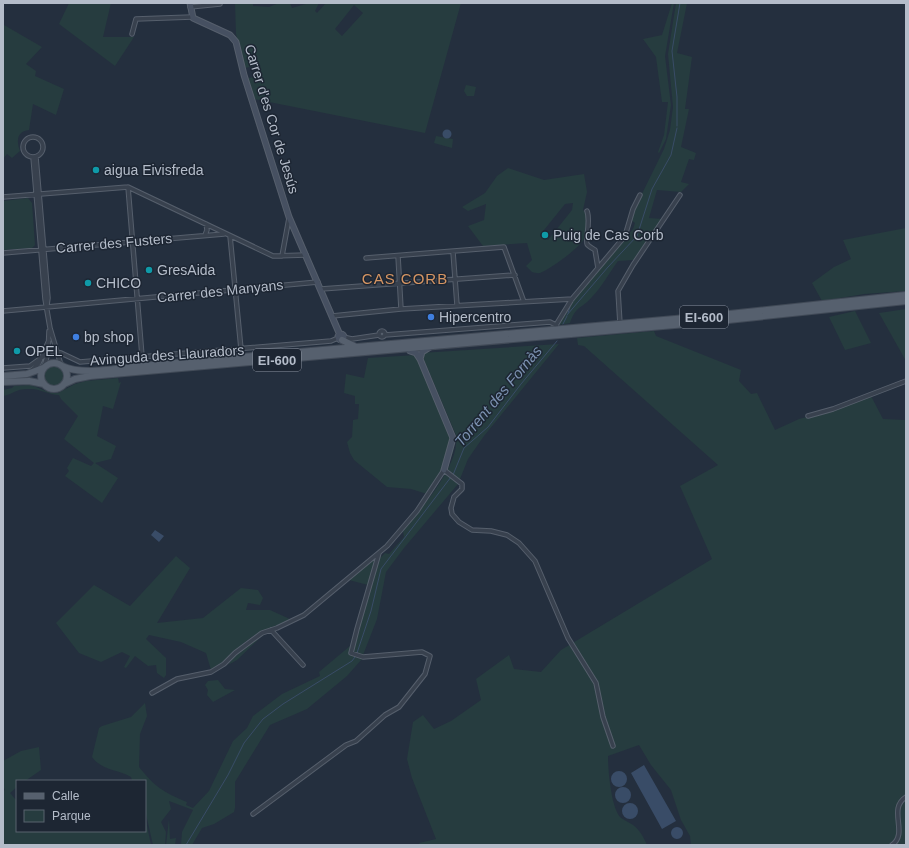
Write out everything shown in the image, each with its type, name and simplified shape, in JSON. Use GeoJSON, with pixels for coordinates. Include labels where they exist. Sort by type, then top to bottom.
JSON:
{"type":"FeatureCollection","features":[{"type":"Feature","properties":{"kind":"main road","name":"EI-600"},"geometry":{"type":"LineString","coordinates":[[3,376],[27,374],[44,368],[52,363],[85,371],[753,312],[906,295]]}},
{"type":"Feature","properties":{"kind":"main road","name":"EI-600"},"geometry":{"type":"LineString","coordinates":[[3,382],[29,380],[44,384],[54,389],[75,379],[90,376],[432,347],[558,330],[716,322],[906,301]]}},
{"type":"Feature","properties":{"kind":"main road"},"geometry":{"type":"LineString","coordinates":[[332,350],[338,344],[340,338],[358,347]]}},
{"type":"Feature","properties":{"kind":"main road"},"geometry":{"type":"LineString","coordinates":[[62,365],[67,376],[64,384]]}},
{"type":"Feature","properties":{"kind":"main road"},"geometry":{"type":"LineString","coordinates":[[44,368],[41,376],[44,384]]}},
{"type":"Feature","properties":{"kind":"street"},"geometry":{"type":"LineString","coordinates":[[132,34],[136,19],[192,17],[190,5],[220,4]]}},
{"type":"Feature","properties":{"kind":"street","name":"Carrer d'es Cor de Jesús"},"geometry":{"type":"LineString","coordinates":[[192,17],[230,35],[236,42],[244,75],[289,217],[321,288],[340,338]]}},
{"type":"Feature","properties":{"kind":"street"},"geometry":{"type":"LineString","coordinates":[[34,137],[40,140],[43,145],[41,154],[34,157],[26,154],[23,148],[25,142],[34,137]]}},
{"type":"Feature","properties":{"kind":"street"},"geometry":{"type":"LineString","coordinates":[[34,157],[42,250],[48,298],[47,306],[50,328],[56,352],[62,365]]}},
{"type":"Feature","properties":{"kind":"street"},"geometry":{"type":"LineString","coordinates":[[128,187],[142,356]]}},
{"type":"Feature","properties":{"kind":"street"},"geometry":{"type":"LineString","coordinates":[[3,197],[128,187],[273,256],[306,255]]}},
{"type":"Feature","properties":{"kind":"street"},"geometry":{"type":"LineString","coordinates":[[558,330],[572,299],[618,247],[625,236],[633,209],[640,195]]}},
{"type":"Feature","properties":{"kind":"street"},"geometry":{"type":"LineString","coordinates":[[620,324],[618,291],[633,265],[680,195]]}},
{"type":"Feature","properties":{"kind":"street"},"geometry":{"type":"LineString","coordinates":[[587,211],[590,226],[586,244],[595,250],[598,268]]}},
{"type":"Feature","properties":{"kind":"street"},"geometry":{"type":"LineString","coordinates":[[282,256],[289,217]]}},
{"type":"Feature","properties":{"kind":"street"},"geometry":{"type":"LineString","coordinates":[[205,235],[207,230],[206,224]]}},
{"type":"Feature","properties":{"kind":"street","name":"Carrer des Fusters"},"geometry":{"type":"LineString","coordinates":[[3,253],[225,234]]}},
{"type":"Feature","properties":{"kind":"street"},"geometry":{"type":"LineString","coordinates":[[230,236],[241,349]]}},
{"type":"Feature","properties":{"kind":"street"},"geometry":{"type":"LineString","coordinates":[[366,258],[504,247],[524,302]]}},
{"type":"Feature","properties":{"kind":"street"},"geometry":{"type":"LineString","coordinates":[[454,252],[457,305]]}},
{"type":"Feature","properties":{"kind":"street"},"geometry":{"type":"LineString","coordinates":[[398,256],[401,309]]}},
{"type":"Feature","properties":{"kind":"street"},"geometry":{"type":"LineString","coordinates":[[321,288],[515,275]]}},
{"type":"Feature","properties":{"kind":"street","name":"Carrer des Manyans"},"geometry":{"type":"LineString","coordinates":[[3,311],[318,282]]}},
{"type":"Feature","properties":{"kind":"street"},"geometry":{"type":"LineString","coordinates":[[332,316],[457,305],[572,299]]}},
{"type":"Feature","properties":{"kind":"street","name":"Avinguda des Llauradors"},"geometry":{"type":"LineString","coordinates":[[48,353],[56,352],[80,362],[331,341],[340,338],[352,339],[379,335],[383,338],[386,335],[550,322],[558,330]]}},
{"type":"Feature","properties":{"kind":"street"},"geometry":{"type":"LineString","coordinates":[[44,368],[48,353],[50,328]]}},
{"type":"Feature","properties":{"kind":"street"},"geometry":{"type":"LineString","coordinates":[[450,330],[452,334],[459,338]]}},
{"type":"Feature","properties":{"kind":"street"},"geometry":{"type":"LineString","coordinates":[[3,368],[30,366],[40,360],[49,340]]}},
{"type":"Feature","properties":{"kind":"street"},"geometry":{"type":"LineString","coordinates":[[420,359],[422,352],[432,347]]}},
{"type":"Feature","properties":{"kind":"street"},"geometry":{"type":"LineString","coordinates":[[152,693],[177,679],[211,672],[224,664],[262,632],[271,630],[304,615],[387,546],[417,511],[445,471],[453,438],[420,359],[416,354],[410,351],[382,351]]}},
{"type":"Feature","properties":{"kind":"street"},"geometry":{"type":"LineString","coordinates":[[27,374],[48,353]]}},
{"type":"Feature","properties":{"kind":"street"},"geometry":{"type":"LineString","coordinates":[[151,357],[152,365]]}},
{"type":"Feature","properties":{"kind":"street"},"geometry":{"type":"LineString","coordinates":[[808,416],[833,409],[906,381]]}},
{"type":"Feature","properties":{"kind":"street"},"geometry":{"type":"LineString","coordinates":[[445,471],[461,482],[462,489],[454,497],[451,508],[452,514],[459,522],[472,530],[498,532],[513,538],[526,550],[534,561],[568,638],[596,683],[603,718],[613,746]]}},
{"type":"Feature","properties":{"kind":"street"},"geometry":{"type":"LineString","coordinates":[[253,814],[346,745],[356,742],[385,716],[398,707],[425,674],[430,656],[422,652],[363,657],[351,653],[379,552]]}},
{"type":"Feature","properties":{"kind":"street"},"geometry":{"type":"LineString","coordinates":[[271,630],[303,665]]}},
{"type":"Feature","properties":{"kind":"street"},"geometry":{"type":"LineString","coordinates":[[892,845],[898,841],[900,835],[898,806],[900,801],[906,797]]}},
{"type":"Feature","properties":{"kind":"green space"},"geometry":{"type":"Polygon","coordinates":[[[69,3],[111,3],[103,37],[134,37],[115,66],[59,24],[69,3]]]}},
{"type":"Feature","properties":{"kind":"green space"},"geometry":{"type":"Polygon","coordinates":[[[235,3],[253,3],[253,6],[269,7],[279,3],[290,3],[292,8],[309,3],[319,3],[315,11],[317,13],[326,3],[461,3],[425,133],[254,99],[248,81],[249,78],[257,76],[257,67],[261,65],[244,68],[236,34],[235,3]],[[354,5],[335,29],[342,36],[363,13],[354,5]]]}},
{"type":"Feature","properties":{"kind":"green space"},"geometry":{"type":"Polygon","coordinates":[[[672,3],[674,3],[665,56],[671,105],[666,139],[659,153],[658,152],[664,135],[668,102],[662,102],[656,57],[643,39],[662,35],[672,3]]]}},
{"type":"Feature","properties":{"kind":"green space"},"geometry":{"type":"Polygon","coordinates":[[[676,3],[687,3],[677,53],[692,57],[685,109],[689,109],[681,147],[696,153],[694,160],[689,159],[681,182],[689,184],[681,192],[657,190],[649,218],[663,219],[634,260],[618,261],[602,285],[575,313],[570,323],[558,325],[569,306],[633,229],[635,223],[631,220],[634,210],[664,149],[670,130],[673,107],[668,54],[676,3]]]}},
{"type":"Feature","properties":{"kind":"green space"},"geometry":{"type":"Polygon","coordinates":[[[4,25],[42,47],[26,64],[36,71],[35,76],[64,89],[56,115],[33,104],[29,130],[22,132],[18,137],[20,151],[12,158],[7,154],[3,159],[4,25]]]}},
{"type":"Feature","properties":{"kind":"green space"},"geometry":{"type":"Polygon","coordinates":[[[466,85],[476,87],[474,96],[467,96],[464,91],[466,85]]]}},
{"type":"Feature","properties":{"kind":"green space"},"geometry":{"type":"Polygon","coordinates":[[[436,136],[453,139],[452,148],[434,143],[436,136]]]}},
{"type":"Feature","properties":{"kind":"green space"},"geometry":{"type":"Polygon","coordinates":[[[508,168],[544,180],[584,174],[587,192],[583,210],[587,216],[588,228],[586,236],[581,243],[558,262],[541,273],[532,272],[526,266],[532,260],[527,243],[483,246],[468,226],[484,220],[486,204],[468,211],[462,207],[485,193],[497,176],[508,168]],[[573,203],[565,204],[540,235],[548,240],[572,210],[573,203]]]}},
{"type":"Feature","properties":{"kind":"green space"},"geometry":{"type":"Polygon","coordinates":[[[28,198],[32,203],[35,245],[32,248],[3,250],[3,201],[28,198]]]}},
{"type":"Feature","properties":{"kind":"green space"},"geometry":{"type":"Polygon","coordinates":[[[906,228],[906,291],[864,294],[822,301],[812,283],[834,267],[851,259],[843,240],[906,228]]]}},
{"type":"Feature","properties":{"kind":"green space"},"geometry":{"type":"Polygon","coordinates":[[[906,309],[906,361],[879,313],[906,309]]]}},
{"type":"Feature","properties":{"kind":"green space"},"geometry":{"type":"Polygon","coordinates":[[[855,311],[871,343],[845,350],[829,317],[855,311]]]}},
{"type":"Feature","properties":{"kind":"green space"},"geometry":{"type":"Polygon","coordinates":[[[654,331],[656,336],[741,370],[739,381],[751,394],[757,393],[775,430],[799,419],[836,410],[871,396],[883,419],[906,420],[906,845],[691,845],[690,836],[681,820],[671,790],[651,765],[639,745],[608,756],[609,770],[612,797],[617,812],[621,818],[638,829],[647,845],[420,845],[419,843],[436,839],[412,778],[407,759],[413,722],[423,715],[434,729],[451,721],[481,700],[476,679],[509,655],[514,669],[541,672],[561,650],[712,559],[680,486],[718,465],[584,346],[578,345],[577,338],[654,331]]]}},
{"type":"Feature","properties":{"kind":"green space"},"geometry":{"type":"Polygon","coordinates":[[[559,344],[484,436],[468,459],[458,484],[404,548],[386,572],[377,619],[363,655],[352,652],[379,559],[385,553],[389,554],[404,537],[403,531],[438,486],[446,473],[456,447],[456,435],[421,353],[559,344]]]}},
{"type":"Feature","properties":{"kind":"green space"},"geometry":{"type":"Polygon","coordinates":[[[416,355],[454,438],[453,453],[450,460],[427,494],[411,489],[387,487],[354,460],[347,442],[352,437],[353,420],[358,419],[359,404],[355,404],[355,396],[344,393],[346,374],[364,378],[368,358],[416,355]]]}},
{"type":"Feature","properties":{"kind":"green space"},"geometry":{"type":"Polygon","coordinates":[[[54,365],[58,366],[64,372],[64,380],[58,386],[54,387],[50,386],[44,380],[43,376],[44,372],[50,366],[54,365]]]}},
{"type":"Feature","properties":{"kind":"green space"},"geometry":{"type":"Polygon","coordinates":[[[118,378],[119,383],[121,382],[113,409],[103,406],[97,436],[116,446],[111,459],[95,463],[118,478],[102,503],[65,476],[69,471],[67,468],[73,458],[91,466],[94,463],[64,439],[78,416],[61,399],[59,395],[52,394],[35,389],[26,389],[18,390],[3,396],[3,390],[14,386],[31,385],[51,393],[58,393],[75,384],[86,381],[118,378]]]}},
{"type":"Feature","properties":{"kind":"green space"},"geometry":{"type":"Polygon","coordinates":[[[176,556],[190,568],[157,623],[203,618],[241,588],[258,590],[263,598],[260,605],[248,603],[246,610],[270,610],[292,620],[267,629],[250,638],[225,661],[211,670],[206,653],[181,642],[149,635],[146,639],[166,658],[166,675],[164,678],[157,673],[156,665],[148,666],[135,656],[126,668],[124,667],[130,656],[122,652],[101,662],[79,653],[56,623],[94,585],[130,606],[176,556]]]}},
{"type":"Feature","properties":{"kind":"green space"},"geometry":{"type":"Polygon","coordinates":[[[376,557],[368,585],[349,580],[376,557]]]}},
{"type":"Feature","properties":{"kind":"green space"},"geometry":{"type":"Polygon","coordinates":[[[263,635],[237,660],[228,665],[236,654],[263,635]]]}},
{"type":"Feature","properties":{"kind":"green space"},"geometry":{"type":"Polygon","coordinates":[[[350,646],[350,655],[362,659],[347,676],[307,709],[270,725],[235,782],[234,812],[214,824],[202,828],[192,845],[181,845],[182,832],[193,810],[169,801],[171,809],[161,822],[166,832],[165,845],[153,845],[146,814],[146,780],[132,780],[131,777],[126,774],[100,765],[92,757],[99,728],[131,717],[145,703],[147,716],[140,734],[139,767],[150,780],[160,788],[187,802],[186,805],[193,808],[209,791],[233,741],[247,728],[253,716],[282,694],[320,676],[319,672],[350,646]]]}},
{"type":"Feature","properties":{"kind":"green space"},"geometry":{"type":"Polygon","coordinates":[[[218,680],[225,689],[235,690],[213,702],[207,695],[208,690],[205,685],[208,681],[218,680]]]}},
{"type":"Feature","properties":{"kind":"green space"},"geometry":{"type":"Polygon","coordinates":[[[39,747],[41,770],[26,780],[16,780],[16,788],[10,793],[16,800],[16,832],[146,832],[146,821],[151,845],[3,845],[3,791],[5,790],[3,786],[3,761],[21,751],[39,747]]]}},
{"type":"Feature","properties":{"kind":"green space"},"geometry":{"type":"Polygon","coordinates":[[[169,819],[170,839],[176,838],[175,845],[166,845],[169,819]]]}},
{"type":"Feature","properties":{"kind":"water"},"geometry":{"type":"Polygon","coordinates":[[[445,130],[449,130],[451,134],[449,138],[445,138],[443,136],[443,132],[445,130]]]}},
{"type":"Feature","properties":{"kind":"water"},"geometry":{"type":"Polygon","coordinates":[[[155,530],[164,536],[159,542],[151,535],[155,530]]]}},
{"type":"Feature","properties":{"kind":"water"},"geometry":{"type":"Polygon","coordinates":[[[644,765],[676,821],[662,829],[631,773],[644,765]]]}},
{"type":"Feature","properties":{"kind":"water"},"geometry":{"type":"Polygon","coordinates":[[[616,771],[622,771],[627,776],[625,785],[622,787],[616,787],[611,782],[611,776],[616,771]]]}},
{"type":"Feature","properties":{"kind":"water"},"geometry":{"type":"Polygon","coordinates":[[[620,787],[626,787],[631,792],[629,801],[626,803],[620,803],[615,798],[615,792],[620,787]]]}},
{"type":"Feature","properties":{"kind":"water"},"geometry":{"type":"Polygon","coordinates":[[[627,803],[633,803],[638,808],[636,817],[633,819],[627,819],[622,814],[622,808],[627,803]]]}},
{"type":"Feature","properties":{"kind":"water"},"geometry":{"type":"Polygon","coordinates":[[[675,827],[679,827],[683,833],[679,839],[675,839],[671,835],[671,831],[675,827]]]}},
{"type":"Feature","properties":{"kind":"waterway","name":"Torrent des Fornàs"},"geometry":{"type":"LineString","coordinates":[[677,126],[677,97],[672,51],[680,3]]}},
{"type":"Feature","properties":{"kind":"waterway","name":"Torrent des Fornàs"},"geometry":{"type":"LineString","coordinates":[[567,315],[637,236],[652,189],[671,155],[677,128]]}},
{"type":"Feature","properties":{"kind":"waterway","name":"Torrent des Fornàs"},"geometry":{"type":"LineString","coordinates":[[568,313],[570,307]]}},
{"type":"Feature","properties":{"kind":"waterway","name":"Torrent des Fornàs"},"geometry":{"type":"LineString","coordinates":[[563,324],[567,316]]}},
{"type":"Feature","properties":{"kind":"waterway","name":"Torrent des Fornàs"},"geometry":{"type":"LineString","coordinates":[[453,475],[464,448],[488,427],[557,341]]}},
{"type":"Feature","properties":{"kind":"waterway","name":"Torrent des Fornàs"},"geometry":{"type":"LineString","coordinates":[[357,653],[371,611],[381,569],[451,477]]}},
{"type":"Feature","properties":{"kind":"waterway","name":"Torrent des Fornàs"},"geometry":{"type":"LineString","coordinates":[[186,845],[228,775],[244,743],[263,719],[283,704],[352,661],[355,657]]}},
{"type":"Feature","properties":{"kind":"place","name":"aigua Eivisfreda"},"geometry":{"type":"Point","coordinates":[96,170]}},
{"type":"Feature","properties":{"kind":"place","name":"Puig de Cas Corb"},"geometry":{"type":"Point","coordinates":[545,235]}},
{"type":"Feature","properties":{"kind":"place","name":"GresAida"},"geometry":{"type":"Point","coordinates":[149,270]}},
{"type":"Feature","properties":{"kind":"place","name":"CHICO"},"geometry":{"type":"Point","coordinates":[88,283]}},
{"type":"Feature","properties":{"kind":"place","name":"Hipercentro"},"geometry":{"type":"Point","coordinates":[431,317]}},
{"type":"Feature","properties":{"kind":"place","name":"bp shop"},"geometry":{"type":"Point","coordinates":[76,337]}},
{"type":"Feature","properties":{"kind":"place","name":"OPEL"},"geometry":{"type":"Point","coordinates":[17,351]}},
{"type":"Feature","properties":{"kind":"district","name":"CAS CORB"},"geometry":{"type":"Point","coordinates":[405,278]}}]}
